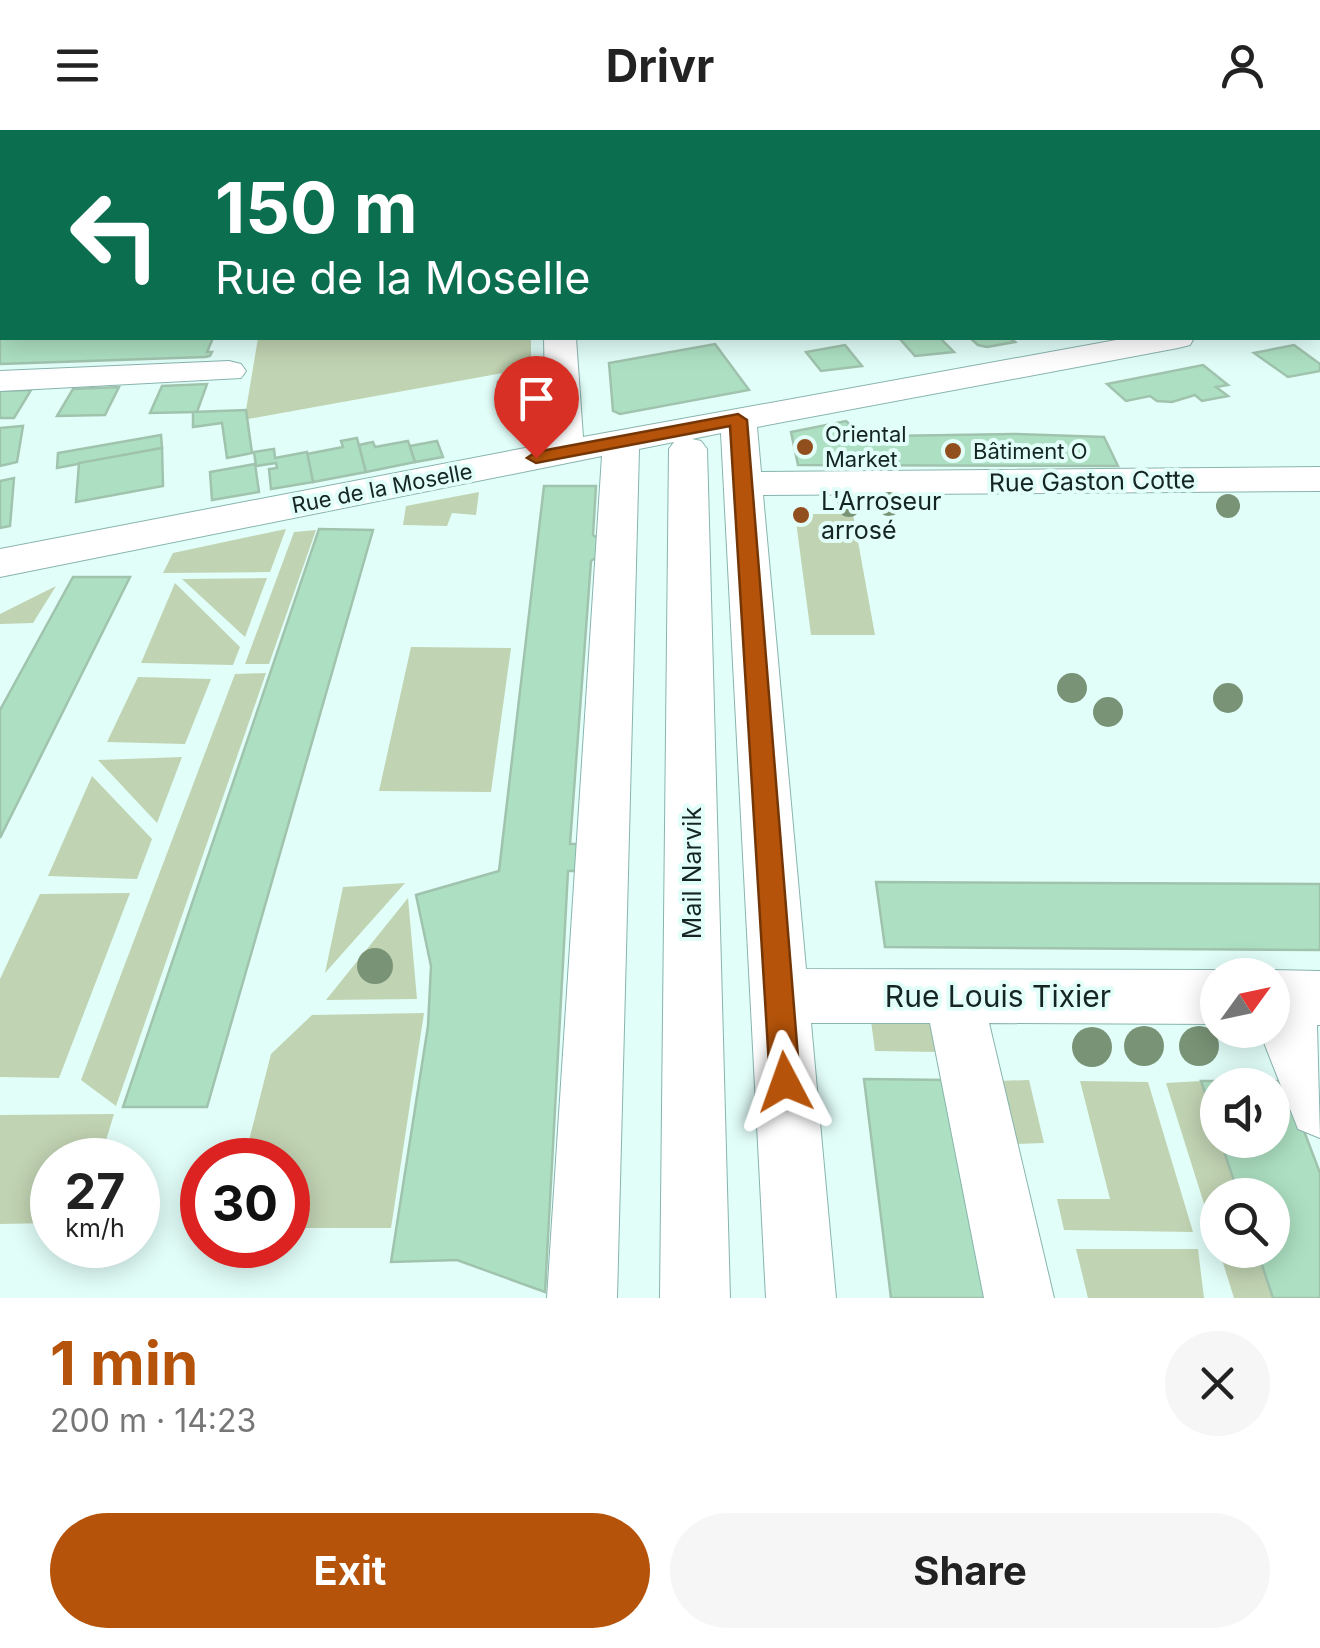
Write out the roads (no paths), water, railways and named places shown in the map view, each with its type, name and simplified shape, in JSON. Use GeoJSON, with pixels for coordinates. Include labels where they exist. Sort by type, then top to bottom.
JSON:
{"type":"FeatureCollection","features":[{"type":"Feature","properties":{"kind":"street"},"geometry":{"type":"LineString","coordinates":[[560,340],[565,452]]}},
{"type":"Feature","properties":{"kind":"street","name":"Rue de la Moselle"},"geometry":{"type":"LineString","coordinates":[[0,564],[621,441],[724,451],[1170,340]]}},
{"type":"Feature","properties":{"kind":"street"},"geometry":{"type":"LineString","coordinates":[[0,381],[229,371]]}},
{"type":"Feature","properties":{"kind":"street"},"geometry":{"type":"LineString","coordinates":[[582,1298],[621,441]]}},
{"type":"Feature","properties":{"kind":"street"},"geometry":{"type":"LineString","coordinates":[[724,451],[779,996],[801,1298]]}},
{"type":"Feature","properties":{"kind":"street","name":"Rue Gaston Cotte"},"geometry":{"type":"LineString","coordinates":[[724,451],[1320,479]]}},
{"type":"Feature","properties":{"kind":"street","name":"Mail Narvik"},"geometry":{"type":"LineString","coordinates":[[695,1298],[724,451]]}},
{"type":"Feature","properties":{"kind":"street","name":"Rue Louis Tixier"},"geometry":{"type":"LineString","coordinates":[[779,996],[1200,997]]}},
{"type":"Feature","properties":{"kind":"street"},"geometry":{"type":"LineString","coordinates":[[954,997],[1019,1298]]}},
{"type":"Feature","properties":{"kind":"street"},"geometry":{"type":"LineString","coordinates":[[1290,1040],[1320,1107]]}},
{"type":"Feature","properties":{"kind":"place","name":"Oriental Market"},"geometry":{"type":"Point","coordinates":[805,447]}},
{"type":"Feature","properties":{"kind":"place","name":"Bâtiment O"},"geometry":{"type":"Point","coordinates":[953,451]}},
{"type":"Feature","properties":{"kind":"place","name":"L'Arroseur arrosé"},"geometry":{"type":"Point","coordinates":[801,515]}}]}
